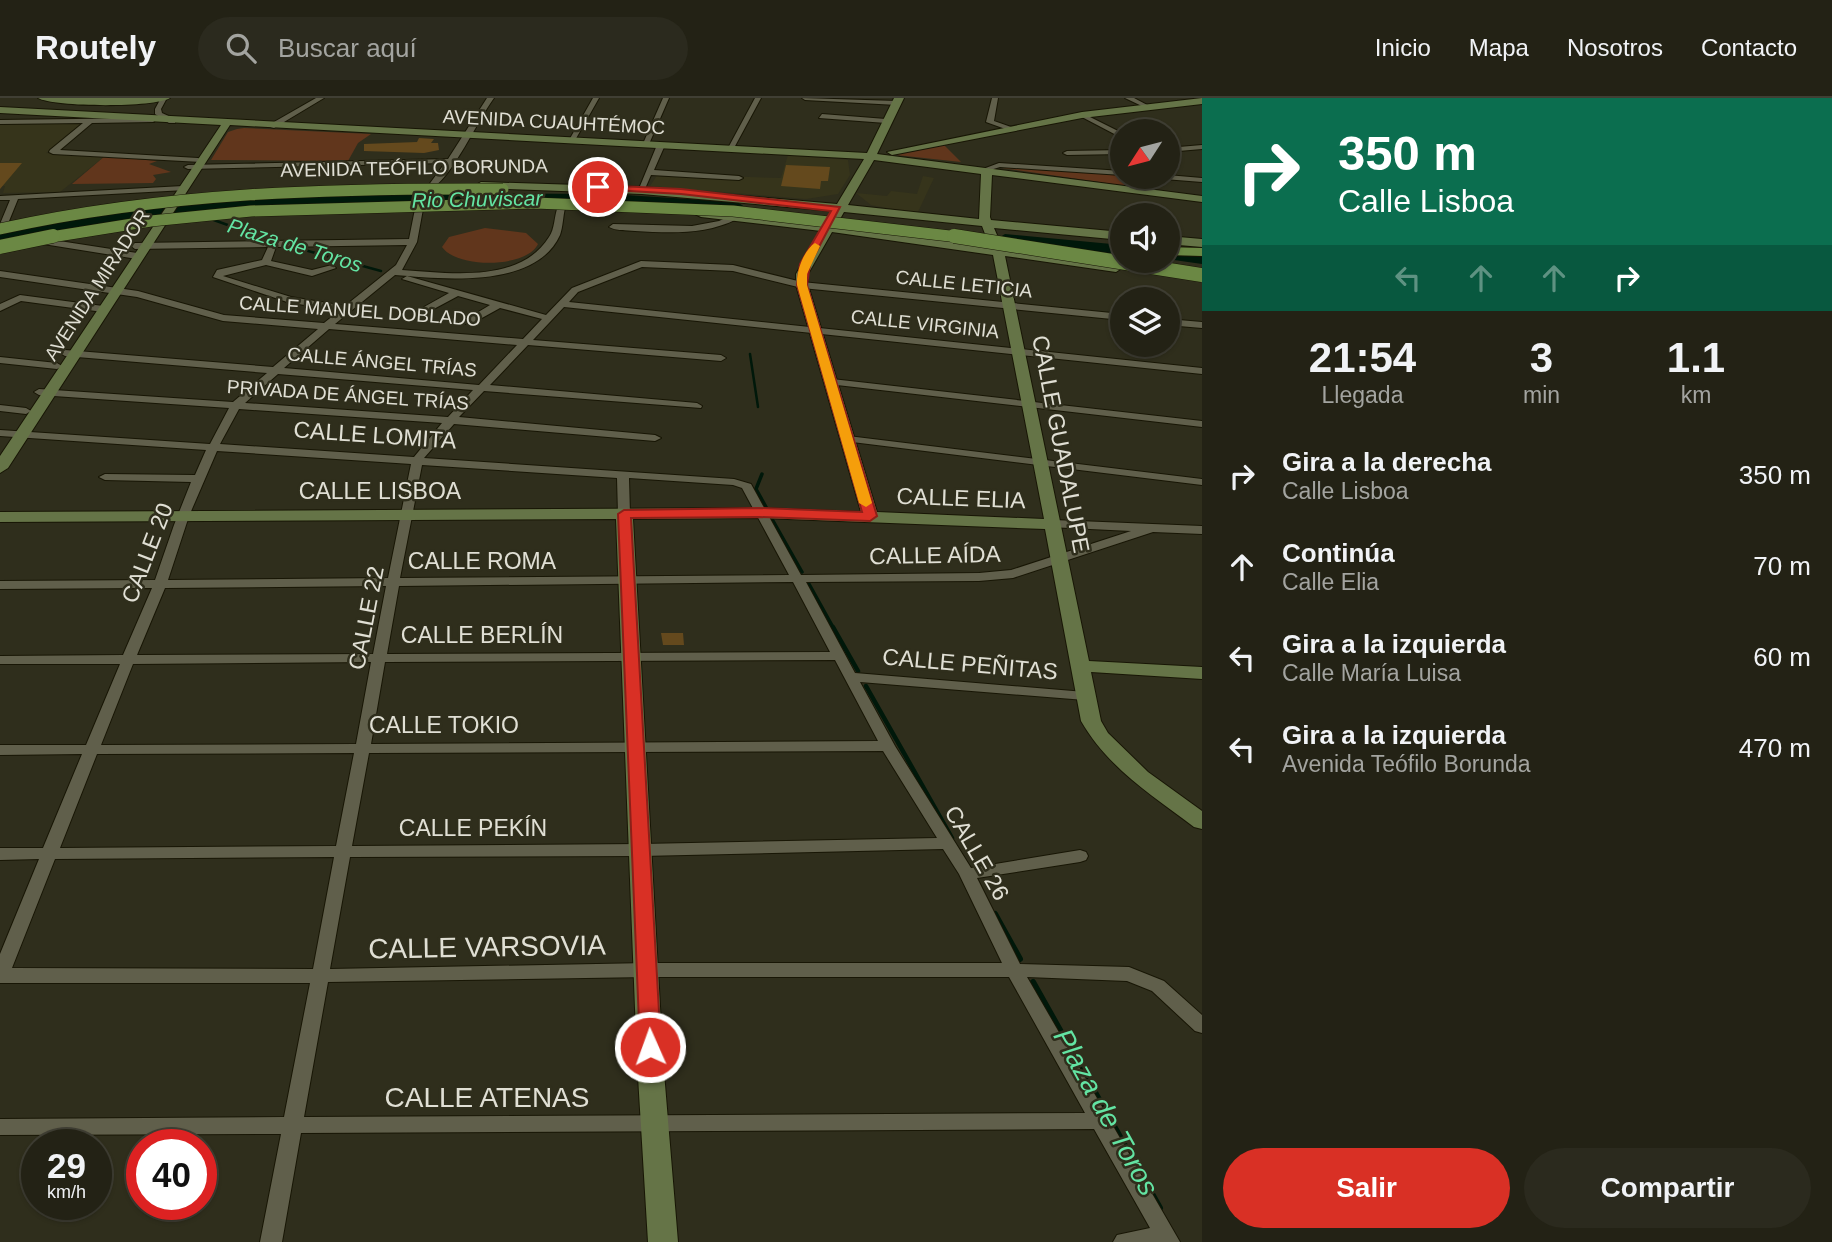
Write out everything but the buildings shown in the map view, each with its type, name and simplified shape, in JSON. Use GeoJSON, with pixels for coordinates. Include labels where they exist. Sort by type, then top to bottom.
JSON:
{"type":"FeatureCollection","features":[{"type":"Feature","properties":{"kind":"main road"},"geometry":{"type":"LineString","coordinates":[[43,98],[145,98]]}},
{"type":"Feature","properties":{"kind":"main road"},"geometry":{"type":"LineString","coordinates":[[0,101],[119,102],[164,98]]}},
{"type":"Feature","properties":{"kind":"main road"},"geometry":{"type":"LineString","coordinates":[[870,516],[818,331],[802,285],[805,264],[871,156],[898,100]]}},
{"type":"Feature","properties":{"kind":"main road"},"geometry":{"type":"LineString","coordinates":[[871,156],[1082,115],[1202,101]]}},
{"type":"Feature","properties":{"kind":"main road","name":"AVENIDA CUAUHTÉMOC"},"geometry":{"type":"LineString","coordinates":[[0,110],[871,156]]}},
{"type":"Feature","properties":{"kind":"main road","name":"AVENIDA MIRADOR"},"geometry":{"type":"LineString","coordinates":[[0,468],[12,434],[70,354],[221,123]]}},
{"type":"Feature","properties":{"kind":"main road"},"geometry":{"type":"LineString","coordinates":[[871,156],[989,168],[1202,199]]}},
{"type":"Feature","properties":{"kind":"main road","name":"CALLE GUADALUPE"},"geometry":{"type":"LineString","coordinates":[[989,168],[984,205],[1011,307],[1085,696],[1097,735],[1114,753],[1202,822]]}},
{"type":"Feature","properties":{"kind":"main road","name":"AVENIDA TEÓFILO BORUNDA"},"geometry":{"type":"LineString","coordinates":[[0,248],[116,227],[167,205],[287,188],[432,186],[641,189],[903,216],[993,239],[1202,277]]}},
{"type":"Feature","properties":{"kind":"main road"},"geometry":{"type":"LineString","coordinates":[[1,226],[120,206],[190,198],[272,192],[454,189],[660,197],[976,235],[1110,247]]}},
{"type":"Feature","properties":{"kind":"main road"},"geometry":{"type":"LineString","coordinates":[[769,201],[846,195],[903,216]]}},
{"type":"Feature","properties":{"kind":"main road"},"geometry":{"type":"LineString","coordinates":[[114,204],[130,213],[116,227]]}},
{"type":"Feature","properties":{"kind":"main road","name":"AVENIDA TEÓFILO BORUNDA"},"geometry":{"type":"LineString","coordinates":[[1,226],[114,204],[291,210],[561,208],[734,217],[826,228],[993,239],[1110,236]]}},
{"type":"Feature","properties":{"kind":"main road"},"geometry":{"type":"LineString","coordinates":[[471,204],[673,210],[705,215]]}},
{"type":"Feature","properties":{"kind":"main road","name":"AVENIDA TEÓFILO BORUNDA"},"geometry":{"type":"LineString","coordinates":[[0,248],[131,222],[215,212],[471,204],[654,205],[792,217],[1023,246],[1202,277]]}},
{"type":"Feature","properties":{"kind":"main road"},"geometry":{"type":"LineString","coordinates":[[1180,241],[1202,243]]}},
{"type":"Feature","properties":{"kind":"main road"},"geometry":{"type":"LineString","coordinates":[[1180,251],[1202,252]]}},
{"type":"Feature","properties":{"kind":"main road","name":"AVENIDA MIRADOR"},"geometry":{"type":"LineString","coordinates":[[0,453],[26,411],[44,392],[57,366],[70,354]]}},
{"type":"Feature","properties":{"kind":"main road","name":"CALLE ELIA"},"geometry":{"type":"LineString","coordinates":[[759,513],[1053,524]]}},
{"type":"Feature","properties":{"kind":"main road","name":"CALLE LISBOA"},"geometry":{"type":"LineString","coordinates":[[0,517],[759,513]]}},
{"type":"Feature","properties":{"kind":"main road"},"geometry":{"type":"LineString","coordinates":[[624,514],[648,970],[652,1124],[663,1242]]}},
{"type":"Feature","properties":{"kind":"main road"},"geometry":{"type":"LineString","coordinates":[[1080,666],[1202,673]]}},
{"type":"Feature","properties":{"kind":"street"},"geometry":{"type":"LineString","coordinates":[[164,98],[158,109],[159,114],[173,121]]}},
{"type":"Feature","properties":{"kind":"street"},"geometry":{"type":"LineString","coordinates":[[271,126],[321,98]]}},
{"type":"Feature","properties":{"kind":"street"},"geometry":{"type":"LineString","coordinates":[[477,98],[491,99]]}},
{"type":"Feature","properties":{"kind":"street"},"geometry":{"type":"LineString","coordinates":[[571,140],[596,98]]}},
{"type":"Feature","properties":{"kind":"street"},"geometry":{"type":"LineString","coordinates":[[645,144],[666,98]]}},
{"type":"Feature","properties":{"kind":"street"},"geometry":{"type":"LineString","coordinates":[[730,148],[758,98]]}},
{"type":"Feature","properties":{"kind":"street"},"geometry":{"type":"LineString","coordinates":[[805,98],[898,100]]}},
{"type":"Feature","properties":{"kind":"street"},"geometry":{"type":"LineString","coordinates":[[995,98],[990,122],[1008,129]]}},
{"type":"Feature","properties":{"kind":"street"},"geometry":{"type":"LineString","coordinates":[[1128,98],[1148,107]]}},
{"type":"Feature","properties":{"kind":"street"},"geometry":{"type":"LineString","coordinates":[[432,186],[452,162],[466,135],[491,99]]}},
{"type":"Feature","properties":{"kind":"street"},"geometry":{"type":"LineString","coordinates":[[1082,115],[1110,130]]}},
{"type":"Feature","properties":{"kind":"street"},"geometry":{"type":"LineString","coordinates":[[822,116],[886,121]]}},
{"type":"Feature","properties":{"kind":"street"},"geometry":{"type":"LineString","coordinates":[[0,122],[151,120]]}},
{"type":"Feature","properties":{"kind":"street"},"geometry":{"type":"LineString","coordinates":[[90,121],[52,151],[195,163],[452,162]]}},
{"type":"Feature","properties":{"kind":"street"},"geometry":{"type":"LineString","coordinates":[[641,189],[661,145]]}},
{"type":"Feature","properties":{"kind":"street"},"geometry":{"type":"LineString","coordinates":[[1180,149],[1202,147]]}},
{"type":"Feature","properties":{"kind":"street"},"geometry":{"type":"LineString","coordinates":[[1067,153],[1110,152]]}},
{"type":"Feature","properties":{"kind":"street"},"geometry":{"type":"LineString","coordinates":[[989,168],[1110,173]]}},
{"type":"Feature","properties":{"kind":"street"},"geometry":{"type":"LineString","coordinates":[[648,172],[739,178]]}},
{"type":"Feature","properties":{"kind":"street"},"geometry":{"type":"LineString","coordinates":[[1180,178],[1202,180]]}},
{"type":"Feature","properties":{"kind":"street"},"geometry":{"type":"LineString","coordinates":[[1158,194],[1160,189]]}},
{"type":"Feature","properties":{"kind":"street"},"geometry":{"type":"LineString","coordinates":[[1,226],[15,197]]}},
{"type":"Feature","properties":{"kind":"street"},"geometry":{"type":"LineString","coordinates":[[0,198],[167,205]]}},
{"type":"Feature","properties":{"kind":"street"},"geometry":{"type":"LineString","coordinates":[[393,273],[469,274],[524,266],[546,253],[561,222],[561,208]]}},
{"type":"Feature","properties":{"kind":"street","name":"CALLE 20"},"geometry":{"type":"LineString","coordinates":[[0,975],[93,749],[126,659],[160,583],[184,514],[236,405],[393,273],[405,260],[413,242],[419,209]]}},
{"type":"Feature","properties":{"kind":"street"},"geometry":{"type":"LineString","coordinates":[[613,228],[698,228],[727,222],[734,217]]}},
{"type":"Feature","properties":{"kind":"street"},"geometry":{"type":"LineString","coordinates":[[40,241],[136,251],[273,244],[413,242]]}},
{"type":"Feature","properties":{"kind":"street"},"geometry":{"type":"LineString","coordinates":[[266,262],[273,244]]}},
{"type":"Feature","properties":{"kind":"street"},"geometry":{"type":"LineString","coordinates":[[332,268],[314,274],[266,262],[220,272],[218,277],[290,300],[347,309]]}},
{"type":"Feature","properties":{"kind":"street","name":"CALLE 22"},"geometry":{"type":"LineString","coordinates":[[271,1242],[360,748],[381,658],[418,459],[451,420],[561,304],[587,283],[641,264],[747,270],[802,285]]}},
{"type":"Feature","properties":{"kind":"street"},"geometry":{"type":"LineString","coordinates":[[393,273],[548,318]]}},
{"type":"Feature","properties":{"kind":"street","name":"CALLE MANUEL DOBLADO"},"geometry":{"type":"LineString","coordinates":[[0,274],[154,297],[216,317],[721,358]]}},
{"type":"Feature","properties":{"kind":"street","name":"CALLE LETICIA"},"geometry":{"type":"LineString","coordinates":[[802,285],[1110,316]]}},
{"type":"Feature","properties":{"kind":"street"},"geometry":{"type":"LineString","coordinates":[[427,309],[458,292]]}},
{"type":"Feature","properties":{"kind":"street"},"geometry":{"type":"LineString","coordinates":[[0,308],[20,298],[98,309]]}},
{"type":"Feature","properties":{"kind":"street"},"geometry":{"type":"LineString","coordinates":[[468,322],[499,303]]}},
{"type":"Feature","properties":{"kind":"street","name":"CALLE VIRGINIA"},"geometry":{"type":"LineString","coordinates":[[561,304],[1202,371]]}},
{"type":"Feature","properties":{"kind":"street"},"geometry":{"type":"LineString","coordinates":[[1180,323],[1202,325]]}},
{"type":"Feature","properties":{"kind":"street","name":"CALLE ÁNGEL TRÍAS"},"geometry":{"type":"LineString","coordinates":[[70,354],[697,406]]}},
{"type":"Feature","properties":{"kind":"street"},"geometry":{"type":"LineString","coordinates":[[1,356],[57,366]]}},
{"type":"Feature","properties":{"kind":"street"},"geometry":{"type":"LineString","coordinates":[[832,382],[1202,424]]}},
{"type":"Feature","properties":{"kind":"street","name":"PRIVADA DE ÁNGEL TRÍAS"},"geometry":{"type":"LineString","coordinates":[[44,392],[451,420],[655,438]]}},
{"type":"Feature","properties":{"kind":"street"},"geometry":{"type":"LineString","coordinates":[[0,408],[26,411]]}},
{"type":"Feature","properties":{"kind":"street","name":"CALLE LOMITA"},"geometry":{"type":"LineString","coordinates":[[12,434],[418,459],[734,482],[747,486]]}},
{"type":"Feature","properties":{"kind":"street"},"geometry":{"type":"LineString","coordinates":[[848,439],[1202,482]]}},
{"type":"Feature","properties":{"kind":"street"},"geometry":{"type":"LineString","coordinates":[[623,474],[624,514]]}},
{"type":"Feature","properties":{"kind":"street"},"geometry":{"type":"LineString","coordinates":[[105,477],[201,478]]}},
{"type":"Feature","properties":{"kind":"street","name":"CALLE 26"},"geometry":{"type":"LineString","coordinates":[[747,486],[759,513],[888,746],[945,843],[967,874],[1014,970],[1166,1238]]}},
{"type":"Feature","properties":{"kind":"street","name":"CALLE ELIA"},"geometry":{"type":"LineString","coordinates":[[1053,524],[1202,530]]}},
{"type":"Feature","properties":{"kind":"street","name":"CALLE AÍDA"},"geometry":{"type":"LineString","coordinates":[[797,578],[979,577],[1013,574],[1152,527]]}},
{"type":"Feature","properties":{"kind":"street","name":"CALLE ROMA"},"geometry":{"type":"LineString","coordinates":[[0,585],[797,578]]}},
{"type":"Feature","properties":{"kind":"street","name":"CALLE BERLÍN"},"geometry":{"type":"LineString","coordinates":[[0,660],[838,656]]}},
{"type":"Feature","properties":{"kind":"street","name":"CALLE PEÑITAS"},"geometry":{"type":"LineString","coordinates":[[852,677],[1085,696]]}},
{"type":"Feature","properties":{"kind":"street","name":"CALLE TOKIO"},"geometry":{"type":"LineString","coordinates":[[0,750],[888,746]]}},
{"type":"Feature","properties":{"kind":"street","name":"CALLE PEKÍN"},"geometry":{"type":"LineString","coordinates":[[0,854],[642,850],[945,843]]}},
{"type":"Feature","properties":{"kind":"street"},"geometry":{"type":"LineString","coordinates":[[967,874],[1080,856]]}},
{"type":"Feature","properties":{"kind":"street","name":"CALLE VARSOVIA"},"geometry":{"type":"LineString","coordinates":[[0,975],[318,976],[648,970],[1014,970],[1129,974],[1158,986],[1202,1026]]}},
{"type":"Feature","properties":{"kind":"street","name":"CALLE ATENAS"},"geometry":{"type":"LineString","coordinates":[[0,1127],[1100,1121]]}},
{"type":"Feature","properties":{"kind":"street"},"geometry":{"type":"LineString","coordinates":[[1124,1242],[1166,1238]]}},
{"type":"Feature","properties":{"kind":"shaded area"},"geometry":{"type":"Polygon","coordinates":[[[0,122],[83,123],[46,153],[105,156],[60,192],[3,193],[5,186],[0,186],[0,122]]]}},
{"type":"Feature","properties":{"kind":"shaded area"},"geometry":{"type":"Polygon","coordinates":[[[237,129],[371,134],[358,143],[348,161],[211,160],[228,132],[237,129]]]}},
{"type":"Feature","properties":{"kind":"shaded area"},"geometry":{"type":"Polygon","coordinates":[[[944,145],[961,162],[896,155],[898,154],[944,145]]]}},
{"type":"Feature","properties":{"kind":"shaded area"},"geometry":{"type":"Polygon","coordinates":[[[788,155],[848,160],[850,175],[838,194],[806,199],[650,186],[658,174],[781,178],[788,155]]]}},
{"type":"Feature","properties":{"kind":"shaded area"},"geometry":{"type":"Polygon","coordinates":[[[105,156],[157,161],[149,164],[171,172],[153,175],[156,179],[153,183],[72,184],[105,156]]]}},
{"type":"Feature","properties":{"kind":"shaded area"},"geometry":{"type":"Polygon","coordinates":[[[995,167],[1110,174],[1110,184],[995,167]]]}},
{"type":"Feature","properties":{"kind":"shaded area"},"geometry":{"type":"Polygon","coordinates":[[[923,176],[934,178],[917,214],[871,205],[856,193],[887,196],[891,191],[917,194],[923,176]]]}},
{"type":"Feature","properties":{"kind":"shaded area"},"geometry":{"type":"Polygon","coordinates":[[[485,228],[526,233],[538,244],[520,258],[492,263],[462,259],[442,247],[449,237],[485,228]]]}},
{"type":"Feature","properties":{"kind":"waterway","name":"Rio Chuviscar"},"geometry":{"type":"LineString","coordinates":[[0,238],[98,219],[245,203],[437,197],[566,198],[737,207]]}},
{"type":"Feature","properties":{"kind":"waterway","name":"Plaza de Toros"},"geometry":{"type":"LineString","coordinates":[[184,207],[191,211]]}},
{"type":"Feature","properties":{"kind":"waterway","name":"Plaza de Toros"},"geometry":{"type":"LineString","coordinates":[[211,219],[275,242]]}},
{"type":"Feature","properties":{"kind":"waterway","name":"Rio Chuviscar"},"geometry":{"type":"LineString","coordinates":[[1005,239],[1110,249]]}},
{"type":"Feature","properties":{"kind":"waterway","name":"Plaza de Toros"},"geometry":{"type":"LineString","coordinates":[[290,246],[381,271]]}},
{"type":"Feature","properties":{"kind":"waterway","name":"Rio Chuviscar"},"geometry":{"type":"LineString","coordinates":[[1180,256],[1202,259]]}},
{"type":"Feature","properties":{"kind":"waterway","name":"Plaza de Toros"},"geometry":{"type":"LineString","coordinates":[[750,354],[758,407]]}},
{"type":"Feature","properties":{"kind":"waterway","name":"Plaza de Toros"},"geometry":{"type":"LineString","coordinates":[[762,474],[756,489],[766,507]]}},
{"type":"Feature","properties":{"kind":"waterway","name":"Plaza de Toros"},"geometry":{"type":"LineString","coordinates":[[772,519],[802,572]]}},
{"type":"Feature","properties":{"kind":"waterway","name":"Plaza de Toros"},"geometry":{"type":"LineString","coordinates":[[809,584],[834,629]]}},
{"type":"Feature","properties":{"kind":"waterway","name":"Plaza de Toros"},"geometry":{"type":"LineString","coordinates":[[833,627],[858,671]]}},
{"type":"Feature","properties":{"kind":"waterway","name":"Plaza de Toros"},"geometry":{"type":"LineString","coordinates":[[866,686],[952,838]]}},
{"type":"Feature","properties":{"kind":"waterway","name":"Plaza de Toros"},"geometry":{"type":"LineString","coordinates":[[995,914],[1020,959]]}},
{"type":"Feature","properties":{"kind":"waterway","name":"Plaza de Toros"},"geometry":{"type":"LineString","coordinates":[[1033,982],[1160,1208]]}},
{"type":"Feature","properties":{"kind":"slow traffic"},"geometry":{"type":"LineString","coordinates":[[815,246],[805,264],[802,285],[818,331],[866,503]]}},
{"type":"Feature","properties":{"kind":"route"},"geometry":{"type":"LineString","coordinates":[[598,187],[681,192],[837,209],[805,264],[802,285],[818,331],[870,516],[624,514],[650,1047]]}}]}
